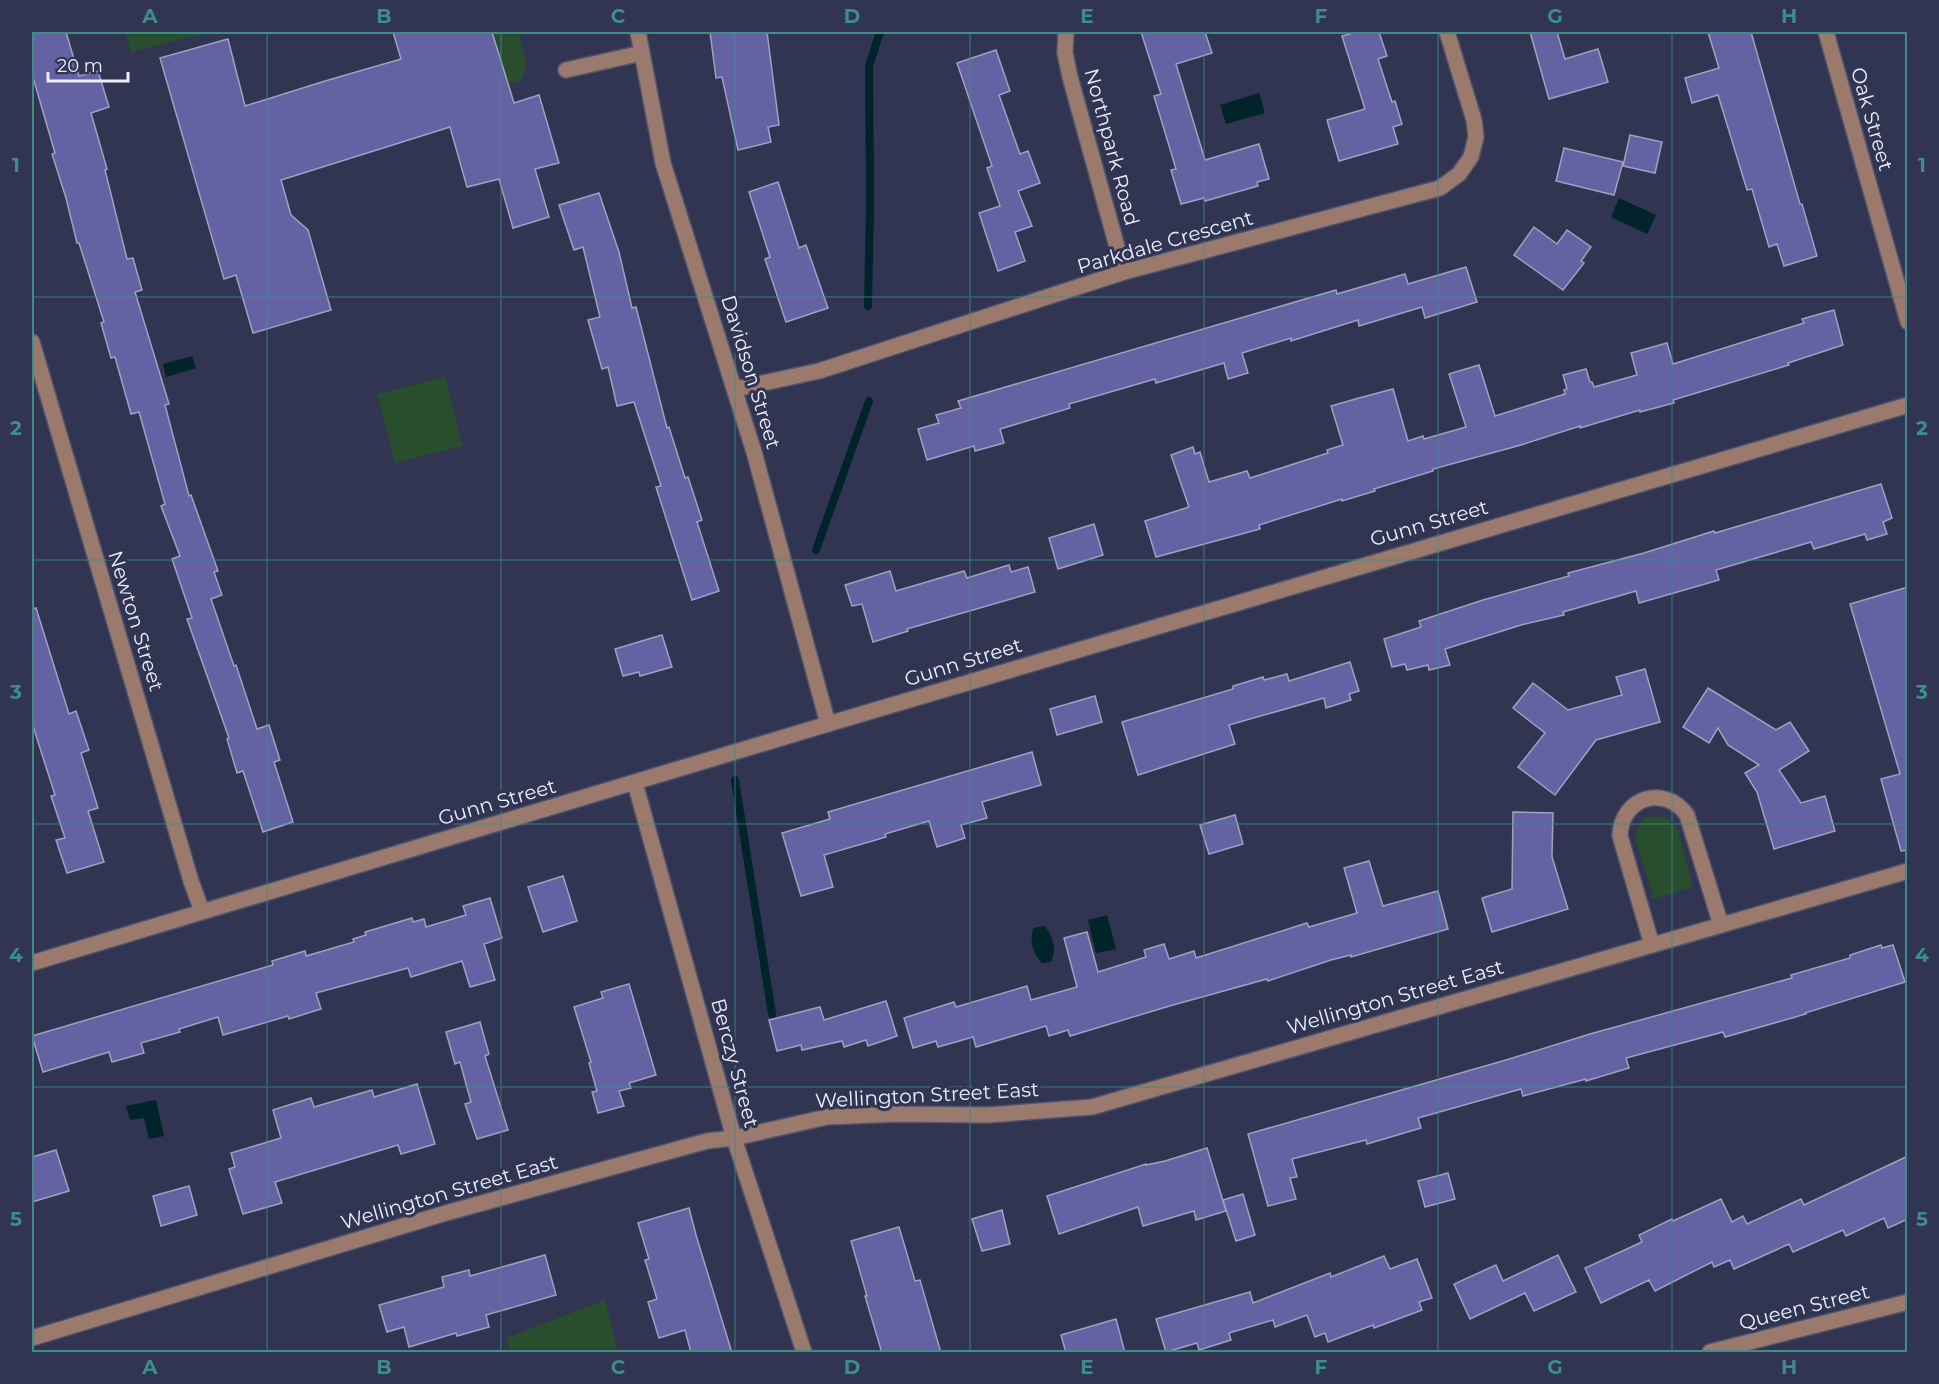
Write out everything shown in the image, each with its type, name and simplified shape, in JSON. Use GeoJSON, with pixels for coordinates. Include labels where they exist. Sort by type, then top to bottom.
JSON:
{"type":"FeatureCollection","features":[{"type":"Feature","properties":{"kind":"street","name":"Davidson Street"},"geometry":{"type":"LineString","coordinates":[[638,32],[664,168],[754,452],[828,724]]}},
{"type":"Feature","properties":{"kind":"street","name":"Northpark Road"},"geometry":{"type":"LineString","coordinates":[[1066,32],[1065,53],[1070,77],[1124,272]]}},
{"type":"Feature","properties":{"kind":"street","name":"Parkdale Crescent"},"geometry":{"type":"LineString","coordinates":[[735,389],[819,371],[1124,272],[1440,188],[1459,174],[1471,157],[1476,137],[1474,120],[1447,32]]}},
{"type":"Feature","properties":{"kind":"street","name":"Oak Street"},"geometry":{"type":"LineString","coordinates":[[1826,32],[1908,322]]}},
{"type":"Feature","properties":{"kind":"street"},"geometry":{"type":"LineString","coordinates":[[566,70],[642,53]]}},
{"type":"Feature","properties":{"kind":"street","name":"Newton Street"},"geometry":{"type":"LineString","coordinates":[[32,342],[191,881],[202,911]]}},
{"type":"Feature","properties":{"kind":"street","name":"Gunn Street"},"geometry":{"type":"LineString","coordinates":[[32,963],[1432,544],[1908,405]]}},
{"type":"Feature","properties":{"kind":"street","name":"Berczy Street"},"geometry":{"type":"LineString","coordinates":[[635,783],[734,1138],[804,1353]]}},
{"type":"Feature","properties":{"kind":"street"},"geometry":{"type":"LineString","coordinates":[[1652,945],[1620,836],[1626,813],[1644,799],[1656,797],[1667,799],[1678,804],[1687,815],[1721,925]]}},
{"type":"Feature","properties":{"kind":"street","name":"Wellington Street East"},"geometry":{"type":"LineString","coordinates":[[32,1338],[446,1213],[700,1143],[734,1138],[826,1117],[988,1114],[1092,1107],[1908,871]]}},
{"type":"Feature","properties":{"kind":"street","name":"Queen Street"},"geometry":{"type":"LineString","coordinates":[[1710,1353],[1908,1302]]}},
{"type":"Feature","properties":{"kind":"green space"},"geometry":{"type":"Polygon","coordinates":[[[125,32],[210,32],[131,52],[125,32]]]}},
{"type":"Feature","properties":{"kind":"green space"},"geometry":{"type":"Polygon","coordinates":[[[492,32],[518,32],[526,63],[520,82],[507,83],[492,32]]]}},
{"type":"Feature","properties":{"kind":"green space"},"geometry":{"type":"Polygon","coordinates":[[[445,377],[463,446],[395,463],[377,394],[445,377]]]}},
{"type":"Feature","properties":{"kind":"green space"},"geometry":{"type":"Polygon","coordinates":[[[1658,816],[1669,820],[1678,830],[1693,887],[1654,899],[1635,838],[1644,818],[1658,816]]]}},
{"type":"Feature","properties":{"kind":"green space"},"geometry":{"type":"Polygon","coordinates":[[[605,1300],[618,1352],[511,1352],[506,1338],[605,1300]]]}},
{"type":"Feature","properties":{"kind":"shaded area"},"geometry":{"type":"Polygon","coordinates":[[[1259,93],[1265,113],[1226,124],[1220,105],[1259,93]]]}},
{"type":"Feature","properties":{"kind":"shaded area"},"geometry":{"type":"Polygon","coordinates":[[[1619,198],[1656,215],[1647,234],[1611,217],[1619,198]]]}},
{"type":"Feature","properties":{"kind":"shaded area"},"geometry":{"type":"Polygon","coordinates":[[[192,356],[196,368],[166,377],[163,364],[192,356]]]}},
{"type":"Feature","properties":{"kind":"shaded area"},"geometry":{"type":"Polygon","coordinates":[[[1107,915],[1116,949],[1096,953],[1088,920],[1107,915]]]}},
{"type":"Feature","properties":{"kind":"shaded area"},"geometry":{"type":"Polygon","coordinates":[[[1045,926],[1052,939],[1054,952],[1051,962],[1042,963],[1034,951],[1032,933],[1033,928],[1045,926]]]}},
{"type":"Feature","properties":{"kind":"shaded area"},"geometry":{"type":"Polygon","coordinates":[[[156,1100],[164,1136],[149,1139],[144,1118],[130,1120],[126,1106],[156,1100]]]}},
{"type":"Feature","properties":{"kind":"building"},"geometry":{"type":"Polygon","coordinates":[[[32,32],[66,32],[79,76],[98,71],[109,107],[91,113],[107,169],[105,170],[127,259],[133,258],[142,290],[135,292],[169,404],[165,405],[189,496],[191,495],[218,571],[214,572],[222,595],[211,599],[257,729],[269,725],[280,760],[274,762],[293,822],[263,832],[243,771],[237,773],[227,739],[229,738],[187,619],[192,618],[172,559],[180,556],[161,506],[165,504],[139,412],[131,414],[115,357],[111,358],[101,323],[104,322],[79,243],[77,243],[52,154],[55,153],[32,74],[32,32]]]}},
{"type":"Feature","properties":{"kind":"building"},"geometry":{"type":"Polygon","coordinates":[[[393,32],[492,32],[514,103],[539,95],[559,163],[535,169],[549,217],[513,228],[499,179],[467,187],[450,127],[281,180],[291,215],[308,230],[331,310],[253,333],[236,275],[224,279],[160,58],[228,39],[245,106],[401,59],[393,32]]]}},
{"type":"Feature","properties":{"kind":"building"},"geometry":{"type":"Polygon","coordinates":[[[710,32],[767,32],[779,125],[768,127],[771,142],[738,150],[722,77],[716,78],[710,32]]]}},
{"type":"Feature","properties":{"kind":"building"},"geometry":{"type":"Polygon","coordinates":[[[1141,32],[1205,32],[1212,53],[1176,64],[1205,160],[1259,144],[1269,179],[1257,182],[1258,186],[1205,201],[1204,198],[1181,204],[1171,170],[1176,169],[1154,96],[1161,94],[1141,32]]]}},
{"type":"Feature","properties":{"kind":"building"},"geometry":{"type":"Polygon","coordinates":[[[1357,32],[1379,32],[1387,56],[1378,59],[1402,124],[1393,127],[1398,144],[1339,161],[1327,120],[1365,109],[1342,36],[1357,32]]]}},
{"type":"Feature","properties":{"kind":"building"},"geometry":{"type":"Polygon","coordinates":[[[1530,32],[1557,32],[1565,59],[1598,49],[1608,82],[1549,99],[1530,32]]]}},
{"type":"Feature","properties":{"kind":"building"},"geometry":{"type":"Polygon","coordinates":[[[1708,32],[1751,32],[1817,256],[1784,266],[1777,244],[1769,247],[1752,189],[1747,190],[1718,95],[1692,103],[1685,78],[1719,68],[1708,32]]]}},
{"type":"Feature","properties":{"kind":"building"},"geometry":{"type":"Polygon","coordinates":[[[996,50],[1010,91],[999,95],[1020,154],[1028,151],[1040,183],[1018,191],[1032,226],[1015,232],[1025,261],[998,271],[979,213],[1000,206],[987,168],[992,166],[957,63],[996,50]]]}},
{"type":"Feature","properties":{"kind":"building"},"geometry":{"type":"Polygon","coordinates":[[[1630,135],[1662,142],[1655,173],[1623,166],[1630,135]]]}},
{"type":"Feature","properties":{"kind":"building"},"geometry":{"type":"Polygon","coordinates":[[[1564,148],[1623,162],[1614,195],[1556,181],[1564,148]]]}},
{"type":"Feature","properties":{"kind":"building"},"geometry":{"type":"Polygon","coordinates":[[[778,182],[799,248],[806,245],[828,308],[786,322],[765,259],[770,257],[749,192],[778,182]]]}},
{"type":"Feature","properties":{"kind":"building"},"geometry":{"type":"Polygon","coordinates":[[[599,193],[619,252],[632,308],[636,307],[667,428],[669,427],[685,478],[688,477],[702,520],[697,522],[719,591],[692,600],[656,487],[661,486],[634,402],[617,406],[608,367],[602,369],[588,320],[600,317],[583,247],[574,250],[559,205],[599,193]]]}},
{"type":"Feature","properties":{"kind":"building"},"geometry":{"type":"Polygon","coordinates":[[[1534,227],[1557,244],[1567,230],[1591,247],[1581,261],[1584,263],[1563,290],[1514,255],[1534,227]]]}},
{"type":"Feature","properties":{"kind":"building"},"geometry":{"type":"Polygon","coordinates":[[[1466,267],[1477,302],[1425,318],[1422,307],[1359,326],[1358,320],[1291,341],[1291,338],[1242,353],[1248,373],[1228,379],[1224,363],[1156,383],[1155,379],[1069,404],[1070,408],[1000,429],[1004,443],[975,451],[974,446],[927,460],[918,429],[939,423],[936,415],[961,408],[958,401],[1336,290],[1337,294],[1405,274],[1408,284],[1466,267]]]}},
{"type":"Feature","properties":{"kind":"building"},"geometry":{"type":"Polygon","coordinates":[[[1834,310],[1843,345],[1788,363],[1789,365],[1673,400],[1674,403],[1640,412],[1640,410],[1580,428],[1580,426],[1433,469],[1433,471],[1374,489],[1375,491],[1259,525],[1260,529],[1156,557],[1145,521],[1189,507],[1171,455],[1193,447],[1195,454],[1200,452],[1209,482],[1247,471],[1250,478],[1328,453],[1327,450],[1343,445],[1331,406],[1393,389],[1408,441],[1423,436],[1424,439],[1466,427],[1449,374],[1479,365],[1495,416],[1565,394],[1564,390],[1567,389],[1563,375],[1586,369],[1594,387],[1637,375],[1631,353],[1667,343],[1673,364],[1804,323],[1802,319],[1834,310]]]}},
{"type":"Feature","properties":{"kind":"building"},"geometry":{"type":"Polygon","coordinates":[[[1881,484],[1892,518],[1883,522],[1887,534],[1867,540],[1865,534],[1814,549],[1811,542],[1716,570],[1719,580],[1639,603],[1636,591],[1563,612],[1564,615],[1521,625],[1445,649],[1450,665],[1429,670],[1428,665],[1407,670],[1405,664],[1392,667],[1384,639],[1421,627],[1419,621],[1569,576],[1568,573],[1881,484]]]}},
{"type":"Feature","properties":{"kind":"building"},"geometry":{"type":"Polygon","coordinates":[[[1094,524],[1103,555],[1058,569],[1049,538],[1094,524]]]}},
{"type":"Feature","properties":{"kind":"building"},"geometry":{"type":"Polygon","coordinates":[[[1009,565],[1011,572],[1028,567],[1035,592],[907,629],[908,631],[873,642],[862,604],[852,606],[845,585],[890,571],[896,591],[964,571],[967,578],[1009,565]]]}},
{"type":"Feature","properties":{"kind":"building"},"geometry":{"type":"Polygon","coordinates":[[[1908,587],[1908,850],[1901,851],[1881,779],[1900,774],[1850,604],[1908,587]]]}},
{"type":"Feature","properties":{"kind":"building"},"geometry":{"type":"Polygon","coordinates":[[[36,608],[69,714],[76,711],[89,750],[81,753],[98,808],[88,811],[104,862],[67,873],[56,840],[65,838],[51,796],[55,795],[32,723],[32,609],[36,608]]]}},
{"type":"Feature","properties":{"kind":"building"},"geometry":{"type":"Polygon","coordinates":[[[662,635],[672,667],[640,676],[639,672],[623,676],[615,649],[662,635]]]}},
{"type":"Feature","properties":{"kind":"building"},"geometry":{"type":"Polygon","coordinates":[[[1350,662],[1359,691],[1349,694],[1351,700],[1326,708],[1324,698],[1229,725],[1235,744],[1138,775],[1122,722],[1233,689],[1233,686],[1263,677],[1264,680],[1287,674],[1289,681],[1350,662]]]}},
{"type":"Feature","properties":{"kind":"building"},"geometry":{"type":"Polygon","coordinates":[[[1645,669],[1660,722],[1596,740],[1555,795],[1518,767],[1545,733],[1513,708],[1533,683],[1568,710],[1622,695],[1616,677],[1645,669]]]}},
{"type":"Feature","properties":{"kind":"building"},"geometry":{"type":"Polygon","coordinates":[[[1708,688],[1776,730],[1790,722],[1809,751],[1779,770],[1801,803],[1825,796],[1835,831],[1774,849],[1757,792],[1745,773],[1759,765],[1728,745],[1718,728],[1709,743],[1683,727],[1708,688]]]}},
{"type":"Feature","properties":{"kind":"building"},"geometry":{"type":"Polygon","coordinates":[[[1095,696],[1102,722],[1057,735],[1050,709],[1095,696]]]}},
{"type":"Feature","properties":{"kind":"building"},"geometry":{"type":"Polygon","coordinates":[[[1032,752],[1041,785],[982,802],[987,818],[961,825],[965,838],[937,847],[929,821],[885,834],[886,837],[824,855],[833,887],[801,896],[782,833],[830,819],[828,812],[1032,752]]]}},
{"type":"Feature","properties":{"kind":"building"},"geometry":{"type":"Polygon","coordinates":[[[1513,812],[1553,813],[1552,857],[1568,909],[1492,932],[1482,898],[1512,889],[1513,812]]]}},
{"type":"Feature","properties":{"kind":"building"},"geometry":{"type":"Polygon","coordinates":[[[1235,815],[1243,844],[1209,854],[1200,825],[1235,815]]]}},
{"type":"Feature","properties":{"kind":"building"},"geometry":{"type":"Polygon","coordinates":[[[1369,861],[1383,906],[1438,891],[1448,929],[1351,957],[1351,955],[1331,960],[1268,981],[1267,979],[1173,1005],[1070,1036],[1068,1030],[1049,1036],[1046,1026],[976,1047],[973,1037],[938,1047],[936,1041],[913,1048],[904,1018],[954,1002],[956,1007],[1027,986],[1031,1000],[1077,987],[1064,938],[1087,932],[1098,972],[1146,957],[1144,950],[1164,944],[1169,959],[1194,951],[1196,958],[1307,923],[1309,927],[1357,913],[1344,868],[1369,861]]]}},
{"type":"Feature","properties":{"kind":"building"},"geometry":{"type":"Polygon","coordinates":[[[563,876],[577,921],[543,932],[528,887],[563,876]]]}},
{"type":"Feature","properties":{"kind":"building"},"geometry":{"type":"Polygon","coordinates":[[[490,898],[502,938],[484,944],[495,980],[470,987],[462,961],[411,977],[408,968],[316,993],[321,1009],[289,1019],[288,1016],[223,1035],[218,1017],[179,1029],[180,1032],[141,1043],[144,1053],[112,1062],[109,1052],[43,1072],[32,1036],[273,965],[272,961],[305,951],[306,956],[354,942],[353,939],[366,935],[365,932],[412,918],[413,922],[424,919],[426,927],[466,915],[463,906],[490,898]]]}},
{"type":"Feature","properties":{"kind":"building"},"geometry":{"type":"Polygon","coordinates":[[[1881,945],[1882,948],[1893,945],[1905,982],[1725,1037],[1723,1032],[1626,1058],[1629,1068],[1586,1081],[1586,1079],[1523,1096],[1521,1089],[1418,1118],[1421,1128],[1367,1144],[1366,1140],[1292,1159],[1297,1177],[1290,1178],[1296,1199],[1268,1206],[1248,1134],[1590,1034],[1792,978],[1791,975],[1850,958],[1850,955],[1881,945]]]}},
{"type":"Feature","properties":{"kind":"building"},"geometry":{"type":"Polygon","coordinates":[[[629,984],[656,1075],[629,1083],[631,1088],[619,1091],[624,1106],[598,1113],[592,1092],[597,1091],[589,1063],[591,1062],[574,1007],[603,998],[601,992],[629,984]]]}},
{"type":"Feature","properties":{"kind":"building"},"geometry":{"type":"Polygon","coordinates":[[[886,1001],[897,1036],[868,1046],[866,1040],[844,1047],[842,1041],[802,1050],[801,1045],[777,1051],[769,1020],[820,1007],[824,1020],[886,1001]]]}},
{"type":"Feature","properties":{"kind":"building"},"geometry":{"type":"Polygon","coordinates":[[[480,1022],[489,1054],[485,1056],[508,1130],[477,1139],[465,1104],[471,1102],[460,1062],[455,1064],[446,1032],[480,1022]]]}},
{"type":"Feature","properties":{"kind":"building"},"geometry":{"type":"Polygon","coordinates":[[[417,1084],[435,1144],[401,1154],[398,1145],[275,1182],[282,1203],[243,1214],[229,1169],[235,1167],[231,1153],[281,1138],[273,1110],[311,1098],[314,1107],[372,1090],[374,1097],[417,1084]]]}},
{"type":"Feature","properties":{"kind":"building"},"geometry":{"type":"Polygon","coordinates":[[[1207,1148],[1226,1211],[1196,1220],[1194,1211],[1143,1226],[1138,1207],[1059,1234],[1047,1196],[1146,1164],[1165,1161],[1207,1148]]]}},
{"type":"Feature","properties":{"kind":"building"},"geometry":{"type":"Polygon","coordinates":[[[56,1150],[69,1191],[32,1202],[32,1157],[56,1150]]]}},
{"type":"Feature","properties":{"kind":"building"},"geometry":{"type":"Polygon","coordinates":[[[1908,1156],[1908,1219],[1888,1228],[1884,1218],[1846,1236],[1843,1230],[1793,1252],[1789,1244],[1734,1269],[1730,1260],[1714,1267],[1712,1262],[1655,1291],[1649,1280],[1601,1303],[1585,1268],[1642,1242],[1639,1235],[1721,1199],[1732,1222],[1743,1216],[1747,1224],[1801,1199],[1804,1205],[1908,1156]]]}},
{"type":"Feature","properties":{"kind":"building"},"geometry":{"type":"Polygon","coordinates":[[[1448,1173],[1455,1199],[1425,1207],[1418,1181],[1448,1173]]]}},
{"type":"Feature","properties":{"kind":"building"},"geometry":{"type":"Polygon","coordinates":[[[189,1186],[197,1215],[161,1226],[153,1196],[189,1186]]]}},
{"type":"Feature","properties":{"kind":"building"},"geometry":{"type":"Polygon","coordinates":[[[1243,1194],[1255,1235],[1236,1241],[1223,1200],[1243,1194]]]}},
{"type":"Feature","properties":{"kind":"building"},"geometry":{"type":"Polygon","coordinates":[[[689,1208],[732,1353],[691,1353],[685,1330],[659,1338],[648,1302],[657,1299],[645,1260],[649,1259],[638,1223],[689,1208]]]}},
{"type":"Feature","properties":{"kind":"building"},"geometry":{"type":"Polygon","coordinates":[[[1002,1210],[1010,1244],[982,1251],[972,1219],[1002,1210]]]}},
{"type":"Feature","properties":{"kind":"building"},"geometry":{"type":"Polygon","coordinates":[[[899,1227],[915,1281],[920,1280],[941,1353],[882,1353],[851,1241],[899,1227]]]}},
{"type":"Feature","properties":{"kind":"building"},"geometry":{"type":"Polygon","coordinates":[[[545,1255],[556,1295],[486,1315],[489,1327],[457,1336],[456,1333],[409,1347],[404,1327],[387,1332],[379,1305],[444,1287],[442,1277],[469,1270],[470,1276],[545,1255]]]}},
{"type":"Feature","properties":{"kind":"building"},"geometry":{"type":"Polygon","coordinates":[[[1558,1255],[1576,1292],[1534,1311],[1525,1293],[1470,1319],[1454,1284],[1496,1265],[1503,1281],[1558,1255]]]}},
{"type":"Feature","properties":{"kind":"building"},"geometry":{"type":"Polygon","coordinates":[[[1384,1256],[1390,1269],[1417,1259],[1432,1298],[1419,1302],[1422,1310],[1328,1342],[1325,1333],[1315,1337],[1307,1315],[1275,1327],[1273,1320],[1229,1333],[1231,1340],[1199,1350],[1197,1343],[1166,1352],[1156,1319],[1250,1292],[1253,1303],[1330,1273],[1331,1277],[1384,1256]]]}},
{"type":"Feature","properties":{"kind":"building"},"geometry":{"type":"Polygon","coordinates":[[[1116,1319],[1125,1353],[1066,1353],[1061,1335],[1116,1319]]]}},
{"type":"Feature","properties":{"kind":"waterway"},"geometry":{"type":"LineString","coordinates":[[868,306],[869,66],[880,32]]}},
{"type":"Feature","properties":{"kind":"waterway"},"geometry":{"type":"LineString","coordinates":[[816,550],[869,401]]}},
{"type":"Feature","properties":{"kind":"waterway"},"geometry":{"type":"LineString","coordinates":[[735,780],[772,1014]]}}]}
